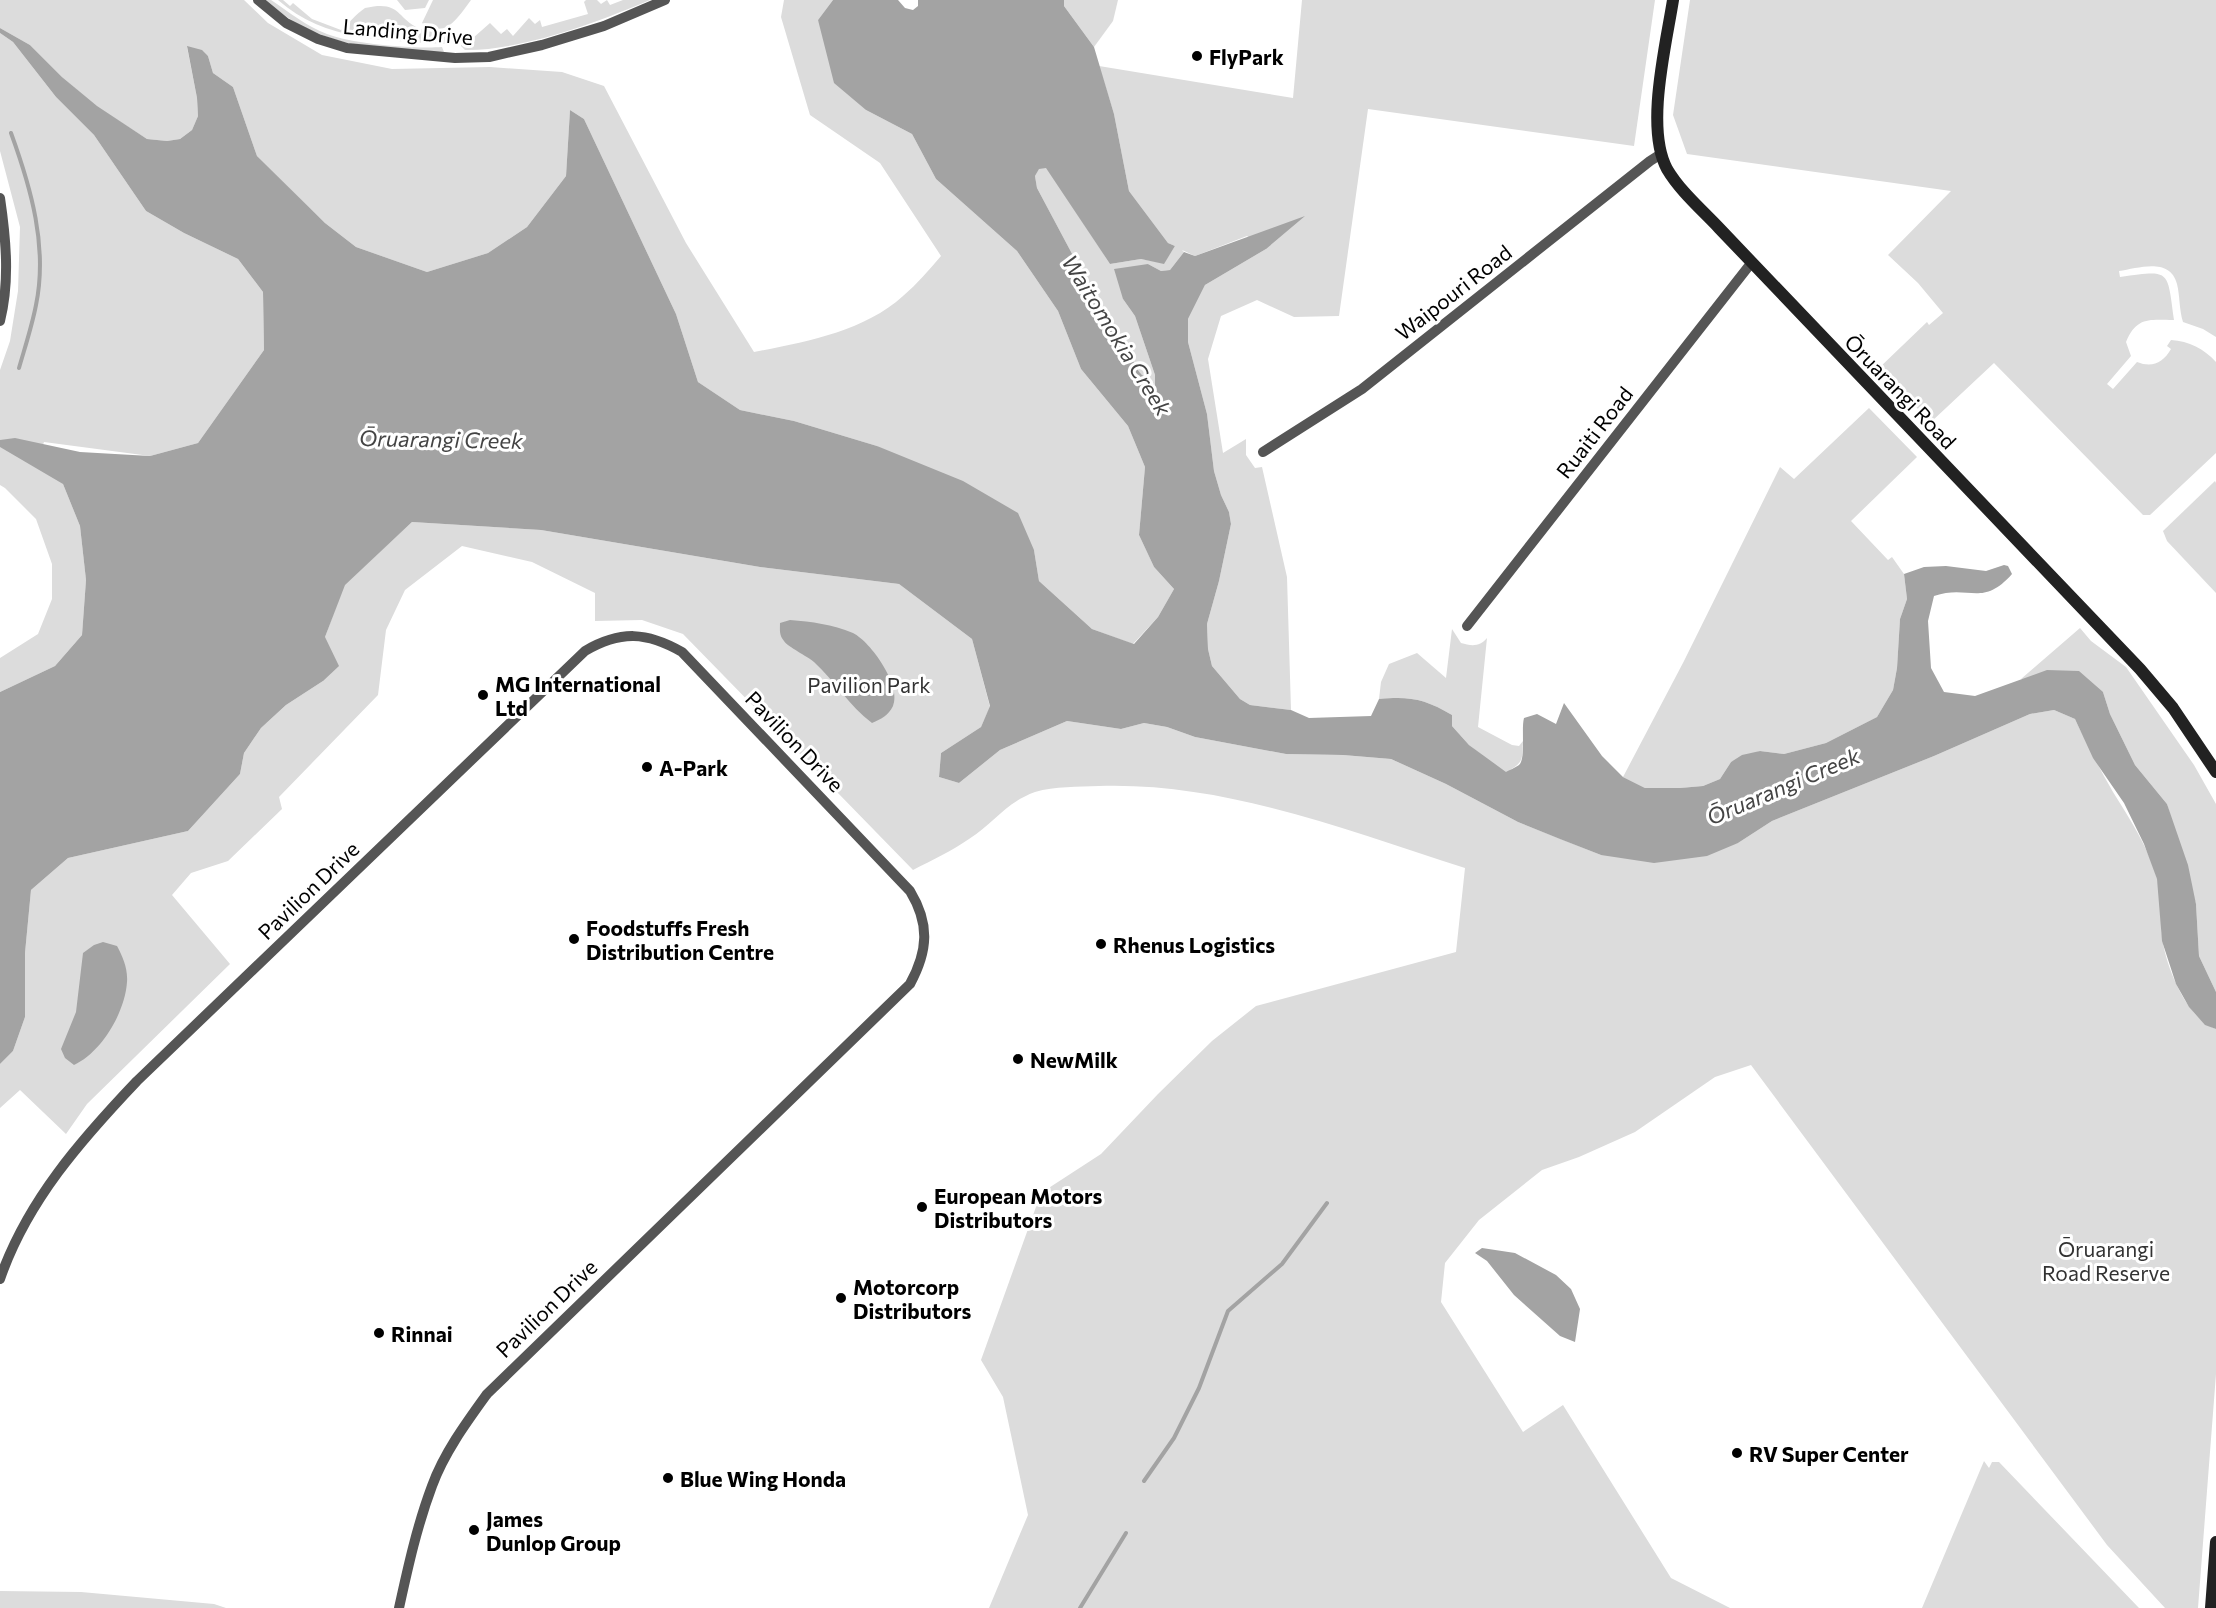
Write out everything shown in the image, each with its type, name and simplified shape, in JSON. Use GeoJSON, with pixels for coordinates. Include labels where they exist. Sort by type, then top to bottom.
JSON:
{"type":"FeatureCollection","features":[{"type":"Feature","properties":{"kind":"street","name":"Landing Drive"},"geometry":{"type":"LineString","coordinates":[[258,0],[286,23],[318,39],[347,48],[455,58],[489,57],[542,45],[604,26],[665,0]]}},
{"type":"Feature","properties":{"kind":"street","name":"Ōruarangi Road"},"geometry":{"type":"LineString","coordinates":[[1673,0],[1658,101],[1657,137],[1668,170],[1679,186],[2158,688],[2216,772]]}},
{"type":"Feature","properties":{"kind":"street","name":"Waipouri Road"},"geometry":{"type":"LineString","coordinates":[[1263,452],[1362,389],[1650,160],[1661,154]]}},
{"type":"Feature","properties":{"kind":"street"},"geometry":{"type":"LineString","coordinates":[[0,198],[5,231],[6,279],[0,321]]}},
{"type":"Feature","properties":{"kind":"street","name":"Ruaiti Road"},"geometry":{"type":"LineString","coordinates":[[1467,626],[1752,262]]}},
{"type":"Feature","properties":{"kind":"street","name":"Pavilion Drive"},"geometry":{"type":"LineString","coordinates":[[0,1279],[32,1211],[64,1161],[98,1121],[585,651],[603,641],[633,635],[664,642],[682,652],[910,891],[918,904],[925,931],[919,968],[903,992],[487,1394],[454,1440],[432,1484],[414,1540],[399,1608]]}},
{"type":"Feature","properties":{"kind":"street"},"geometry":{"type":"LineString","coordinates":[[2211,1608],[2216,1542]]}},
{"type":"Feature","properties":{"kind":"green space"},"geometry":{"type":"Polygon","coordinates":[[[0,0],[244,0],[268,23],[322,55],[392,69],[490,67],[562,72],[604,86],[686,243],[754,352],[833,334],[870,319],[903,296],[941,256],[880,163],[810,115],[781,17],[784,0],[833,0],[818,20],[866,110],[912,134],[936,179],[1017,251],[1058,311],[1081,369],[1128,426],[1145,467],[1139,535],[1154,567],[1174,589],[1158,617],[1133,644],[1092,629],[1039,581],[1034,550],[877,446],[794,421],[740,410],[698,382],[676,314],[584,119],[570,110],[566,176],[527,227],[488,253],[427,272],[356,247],[325,223],[300,199],[257,156],[233,87],[213,73],[208,56],[187,47],[197,98],[198,116],[192,130],[180,139],[167,141],[147,139],[97,107],[30,45],[0,28],[0,0]]]}},
{"type":"Feature","properties":{"kind":"green space"},"geometry":{"type":"Polygon","coordinates":[[[266,0],[271,0],[312,27],[338,38],[383,45],[442,47],[444,52],[396,51],[349,43],[304,27],[284,15],[266,0]]]}},
{"type":"Feature","properties":{"kind":"green space"},"geometry":{"type":"Polygon","coordinates":[[[278,0],[283,0],[290,6],[293,3],[312,19],[341,30],[365,8],[385,6],[422,30],[450,31],[446,44],[358,36],[316,24],[296,14],[278,0]]]}},
{"type":"Feature","properties":{"kind":"green space"},"geometry":{"type":"Polygon","coordinates":[[[397,0],[429,0],[425,8],[405,10],[397,0]]]}},
{"type":"Feature","properties":{"kind":"green space"},"geometry":{"type":"Polygon","coordinates":[[[433,0],[471,0],[451,24],[438,29],[430,28],[422,23],[433,0]]]}},
{"type":"Feature","properties":{"kind":"green space"},"geometry":{"type":"Polygon","coordinates":[[[597,0],[601,4],[607,0],[610,5],[623,0],[650,0],[559,34],[510,46],[465,50],[461,46],[462,37],[466,33],[473,38],[490,23],[501,34],[507,29],[513,36],[529,18],[535,24],[540,20],[542,27],[588,14],[584,2],[597,0]]]}},
{"type":"Feature","properties":{"kind":"green space"},"geometry":{"type":"Polygon","coordinates":[[[1064,0],[1118,0],[1113,21],[1094,47],[1064,6],[1064,0]]]}},
{"type":"Feature","properties":{"kind":"green space"},"geometry":{"type":"Polygon","coordinates":[[[1302,0],[1655,0],[1634,146],[1368,109],[1339,316],[1294,317],[1257,300],[1221,316],[1208,359],[1223,453],[1246,439],[1246,455],[1255,468],[1262,467],[1287,577],[1291,710],[1250,705],[1240,699],[1212,666],[1208,649],[1207,624],[1231,524],[1214,471],[1207,414],[1188,342],[1188,319],[1205,285],[1266,249],[1247,236],[1195,256],[1182,250],[1184,252],[1170,270],[1161,271],[1148,264],[1123,299],[1135,316],[1155,375],[1156,385],[1137,369],[1130,345],[1109,328],[1037,188],[1035,176],[1039,168],[1047,168],[1110,264],[1141,259],[1164,263],[1175,246],[1168,243],[1129,191],[1114,114],[1099,66],[1293,98],[1302,0]]]}},
{"type":"Feature","properties":{"kind":"green space"},"geometry":{"type":"Polygon","coordinates":[[[1690,0],[2216,0],[2216,337],[2203,329],[2183,322],[2177,284],[2168,270],[2153,266],[2119,271],[2120,277],[2158,274],[2164,277],[2170,291],[2174,320],[2145,321],[2135,328],[2126,342],[2131,356],[2107,384],[2113,389],[2137,362],[2152,364],[2161,361],[2171,349],[2167,346],[2171,340],[2190,344],[2206,353],[2216,362],[2216,453],[2150,515],[2143,515],[1994,363],[1931,422],[1878,369],[1927,322],[1929,325],[1943,313],[1918,283],[1888,255],[1951,191],[1687,154],[1673,115],[1690,0]]]}},
{"type":"Feature","properties":{"kind":"green space"},"geometry":{"type":"Polygon","coordinates":[[[0,33],[13,42],[56,97],[94,135],[146,211],[184,233],[238,259],[263,292],[264,350],[198,443],[150,456],[44,442],[42,448],[63,484],[80,526],[86,580],[82,635],[55,666],[0,692],[0,658],[38,634],[52,599],[52,564],[36,519],[0,485],[0,370],[10,341],[18,291],[20,227],[0,151],[0,33]]]}},
{"type":"Feature","properties":{"kind":"green space"},"geometry":{"type":"Polygon","coordinates":[[[1869,408],[1917,457],[1851,521],[1888,560],[1892,557],[1904,574],[1907,599],[1900,619],[1897,668],[1893,690],[1877,717],[1826,743],[1784,754],[1760,751],[1731,762],[1720,779],[1703,786],[1645,788],[1623,777],[1684,661],[1780,467],[1794,479],[1869,408]]]}},
{"type":"Feature","properties":{"kind":"green space"},"geometry":{"type":"Polygon","coordinates":[[[2215,481],[2216,593],[2167,541],[2163,531],[2215,481]]]}},
{"type":"Feature","properties":{"kind":"green space"},"geometry":{"type":"Polygon","coordinates":[[[412,522],[541,530],[760,567],[899,584],[972,639],[990,707],[981,727],[941,753],[939,777],[959,783],[1000,750],[1067,721],[1121,729],[1144,723],[1167,727],[1195,737],[1286,754],[1391,759],[1446,784],[1518,822],[1601,855],[1738,843],[1772,821],[1934,756],[2030,714],[2054,710],[2075,719],[2149,855],[2160,892],[2164,949],[2179,990],[2195,1014],[2216,1029],[2216,1374],[2198,1608],[2165,1608],[2107,1545],[1751,1065],[1715,1077],[1635,1132],[1579,1157],[1542,1170],[1479,1220],[1445,1263],[1441,1302],[1523,1432],[1563,1405],[1671,1578],[1730,1608],[989,1608],[1028,1515],[1003,1397],[981,1360],[1041,1193],[1101,1154],[1212,1041],[1256,1006],[1456,952],[1465,868],[1330,824],[1239,800],[1146,787],[1099,786],[1067,787],[1035,792],[1008,807],[978,833],[913,870],[683,634],[642,620],[595,621],[595,593],[532,562],[462,546],[405,590],[386,630],[378,695],[279,797],[282,809],[228,861],[191,873],[172,895],[230,964],[87,1104],[66,1134],[20,1090],[0,1108],[0,1064],[13,1051],[25,1017],[25,953],[31,890],[68,858],[188,831],[240,774],[244,753],[261,728],[286,705],[323,681],[325,637],[344,585],[412,522]]]}},
{"type":"Feature","properties":{"kind":"green space"},"geometry":{"type":"Polygon","coordinates":[[[2080,628],[2091,641],[2126,667],[2194,765],[2216,804],[2216,992],[2199,956],[2196,904],[2167,804],[2135,765],[2110,714],[2103,692],[2021,679],[2080,628]]]}},
{"type":"Feature","properties":{"kind":"green space"},"geometry":{"type":"Polygon","coordinates":[[[1452,629],[1461,643],[1478,644],[1487,638],[1478,727],[1512,745],[1519,746],[1523,741],[1521,760],[1505,773],[1469,745],[1452,726],[1452,715],[1434,705],[1417,700],[1379,699],[1381,682],[1389,664],[1417,653],[1446,678],[1452,629]]]}},
{"type":"Feature","properties":{"kind":"green space"},"geometry":{"type":"Polygon","coordinates":[[[1984,1461],[1989,1468],[1992,1462],[1999,1462],[2139,1608],[1922,1608],[1984,1461]]]}},
{"type":"Feature","properties":{"kind":"green space"},"geometry":{"type":"Polygon","coordinates":[[[0,1591],[81,1592],[214,1604],[226,1608],[0,1608],[0,1591]]]}},
{"type":"Feature","properties":{"kind":"water"},"geometry":{"type":"Polygon","coordinates":[[[833,0],[898,0],[905,8],[913,10],[918,6],[918,0],[1064,0],[1064,6],[1094,47],[1114,114],[1129,191],[1168,243],[1175,246],[1164,264],[1141,259],[1110,264],[1046,168],[1039,169],[1035,176],[1037,188],[1109,328],[1130,345],[1137,368],[1155,385],[1155,375],[1135,316],[1123,299],[1114,269],[1148,264],[1161,271],[1170,270],[1184,252],[1195,256],[1305,216],[1266,249],[1205,285],[1188,319],[1188,342],[1207,414],[1214,471],[1231,524],[1207,624],[1208,649],[1212,666],[1240,699],[1250,705],[1291,710],[1309,718],[1371,716],[1379,699],[1400,698],[1425,702],[1452,715],[1452,726],[1469,745],[1506,772],[1521,762],[1524,718],[1537,714],[1556,724],[1564,703],[1602,756],[1623,777],[1645,788],[1703,786],[1720,779],[1731,762],[1742,755],[1760,751],[1784,754],[1826,743],[1877,717],[1893,690],[1897,668],[1900,619],[1907,599],[1904,574],[1924,567],[1946,566],[1986,571],[2004,565],[2008,566],[2012,574],[1992,590],[1983,593],[1957,592],[1934,596],[1928,621],[1931,668],[1944,692],[1975,696],[2047,670],[2079,671],[2103,692],[2110,714],[2135,765],[2167,804],[2188,865],[2196,904],[2199,956],[2216,992],[2216,1029],[2205,1025],[2189,1007],[2176,984],[2162,941],[2157,879],[2144,844],[2124,803],[2093,758],[2075,719],[2054,710],[2030,714],[1934,756],[1772,821],[1738,843],[1707,856],[1654,863],[1601,855],[1560,839],[1518,822],[1446,784],[1391,759],[1286,754],[1195,737],[1167,727],[1144,723],[1121,729],[1067,721],[1000,750],[959,783],[939,777],[941,753],[981,727],[990,706],[972,639],[899,584],[760,567],[541,530],[412,522],[345,585],[325,637],[339,666],[323,681],[286,705],[261,728],[244,753],[240,774],[188,831],[68,858],[31,890],[25,953],[25,1017],[13,1051],[0,1064],[0,692],[55,666],[82,635],[86,580],[80,526],[63,484],[0,447],[0,440],[15,438],[80,452],[150,456],[198,443],[264,350],[263,292],[238,259],[184,233],[146,211],[94,135],[56,97],[13,42],[0,33],[0,28],[30,45],[62,77],[97,106],[147,139],[167,141],[180,139],[192,130],[198,116],[197,98],[187,46],[202,50],[208,56],[213,73],[233,87],[257,156],[325,223],[356,247],[427,272],[488,253],[527,227],[566,176],[570,110],[584,119],[676,314],[698,382],[740,410],[794,421],[877,446],[963,481],[1018,513],[1034,550],[1039,581],[1092,629],[1134,644],[1158,617],[1174,589],[1154,567],[1139,535],[1145,467],[1128,426],[1081,369],[1058,311],[1017,251],[936,179],[912,134],[866,110],[834,83],[818,20],[833,0]]]}},
{"type":"Feature","properties":{"kind":"water"},"geometry":{"type":"Polygon","coordinates":[[[790,620],[830,625],[853,633],[868,645],[883,665],[893,687],[895,697],[889,712],[872,723],[864,716],[814,662],[784,641],[780,623],[790,620]]]}},
{"type":"Feature","properties":{"kind":"water"},"geometry":{"type":"Polygon","coordinates":[[[103,942],[117,946],[125,963],[127,982],[125,994],[117,1018],[103,1041],[94,1051],[74,1065],[65,1058],[61,1049],[76,1012],[83,953],[103,942]]]}},
{"type":"Feature","properties":{"kind":"water"},"geometry":{"type":"Polygon","coordinates":[[[1482,1248],[1515,1253],[1556,1275],[1571,1289],[1580,1309],[1575,1342],[1560,1336],[1514,1295],[1487,1261],[1475,1253],[1482,1248]]]}},
{"type":"Feature","properties":{"kind":"waterway"},"geometry":{"type":"LineString","coordinates":[[11,133],[36,218],[40,261],[36,305],[19,368]]}},
{"type":"Feature","properties":{"kind":"waterway"},"geometry":{"type":"LineString","coordinates":[[1144,1481],[1174,1438],[1199,1388],[1228,1311],[1282,1264],[1327,1203]]}},
{"type":"Feature","properties":{"kind":"waterway"},"geometry":{"type":"LineString","coordinates":[[1080,1608],[1126,1533]]}},
{"type":"Feature","properties":{"kind":"place","name":"FlyPark"},"geometry":{"type":"Point","coordinates":[1197,56]}},
{"type":"Feature","properties":{"kind":"place","name":"MG International Ltd"},"geometry":{"type":"Point","coordinates":[483,695]}},
{"type":"Feature","properties":{"kind":"place","name":"A-Park"},"geometry":{"type":"Point","coordinates":[647,767]}},
{"type":"Feature","properties":{"kind":"place","name":"Foodstuffs Fresh Distribution Centre"},"geometry":{"type":"Point","coordinates":[574,939]}},
{"type":"Feature","properties":{"kind":"place","name":"Rhenus Logistics"},"geometry":{"type":"Point","coordinates":[1101,944]}},
{"type":"Feature","properties":{"kind":"place","name":"NewMilk"},"geometry":{"type":"Point","coordinates":[1018,1059]}},
{"type":"Feature","properties":{"kind":"place","name":"European Motors Distributors"},"geometry":{"type":"Point","coordinates":[922,1207]}},
{"type":"Feature","properties":{"kind":"place","name":"Motorcorp Distributors"},"geometry":{"type":"Point","coordinates":[841,1298]}},
{"type":"Feature","properties":{"kind":"place","name":"Rinnai"},"geometry":{"type":"Point","coordinates":[379,1333]}},
{"type":"Feature","properties":{"kind":"place","name":"RV Super Center"},"geometry":{"type":"Point","coordinates":[1737,1453]}},
{"type":"Feature","properties":{"kind":"place","name":"Blue Wing Honda"},"geometry":{"type":"Point","coordinates":[668,1478]}},
{"type":"Feature","properties":{"kind":"place","name":"James Dunlop Group"},"geometry":{"type":"Point","coordinates":[474,1530]}},
{"type":"Feature","properties":{"kind":"water label","name":"Waitomokia Creek"},"geometry":{"type":"Point","coordinates":[1117,335]}},
{"type":"Feature","properties":{"kind":"water label","name":"Ōruarangi Creek"},"geometry":{"type":"Point","coordinates":[441,439]}},
{"type":"Feature","properties":{"kind":"water label","name":"Ōruarangi Creek"},"geometry":{"type":"Point","coordinates":[1783,786]}},
{"type":"Feature","properties":{"kind":"park label","name":"Pavilion Park"},"geometry":{"type":"Point","coordinates":[869,684]}},
{"type":"Feature","properties":{"kind":"park label","name":"Ōruarangi Road Reserve"},"geometry":{"type":"Point","coordinates":[2106,1260]}}]}
